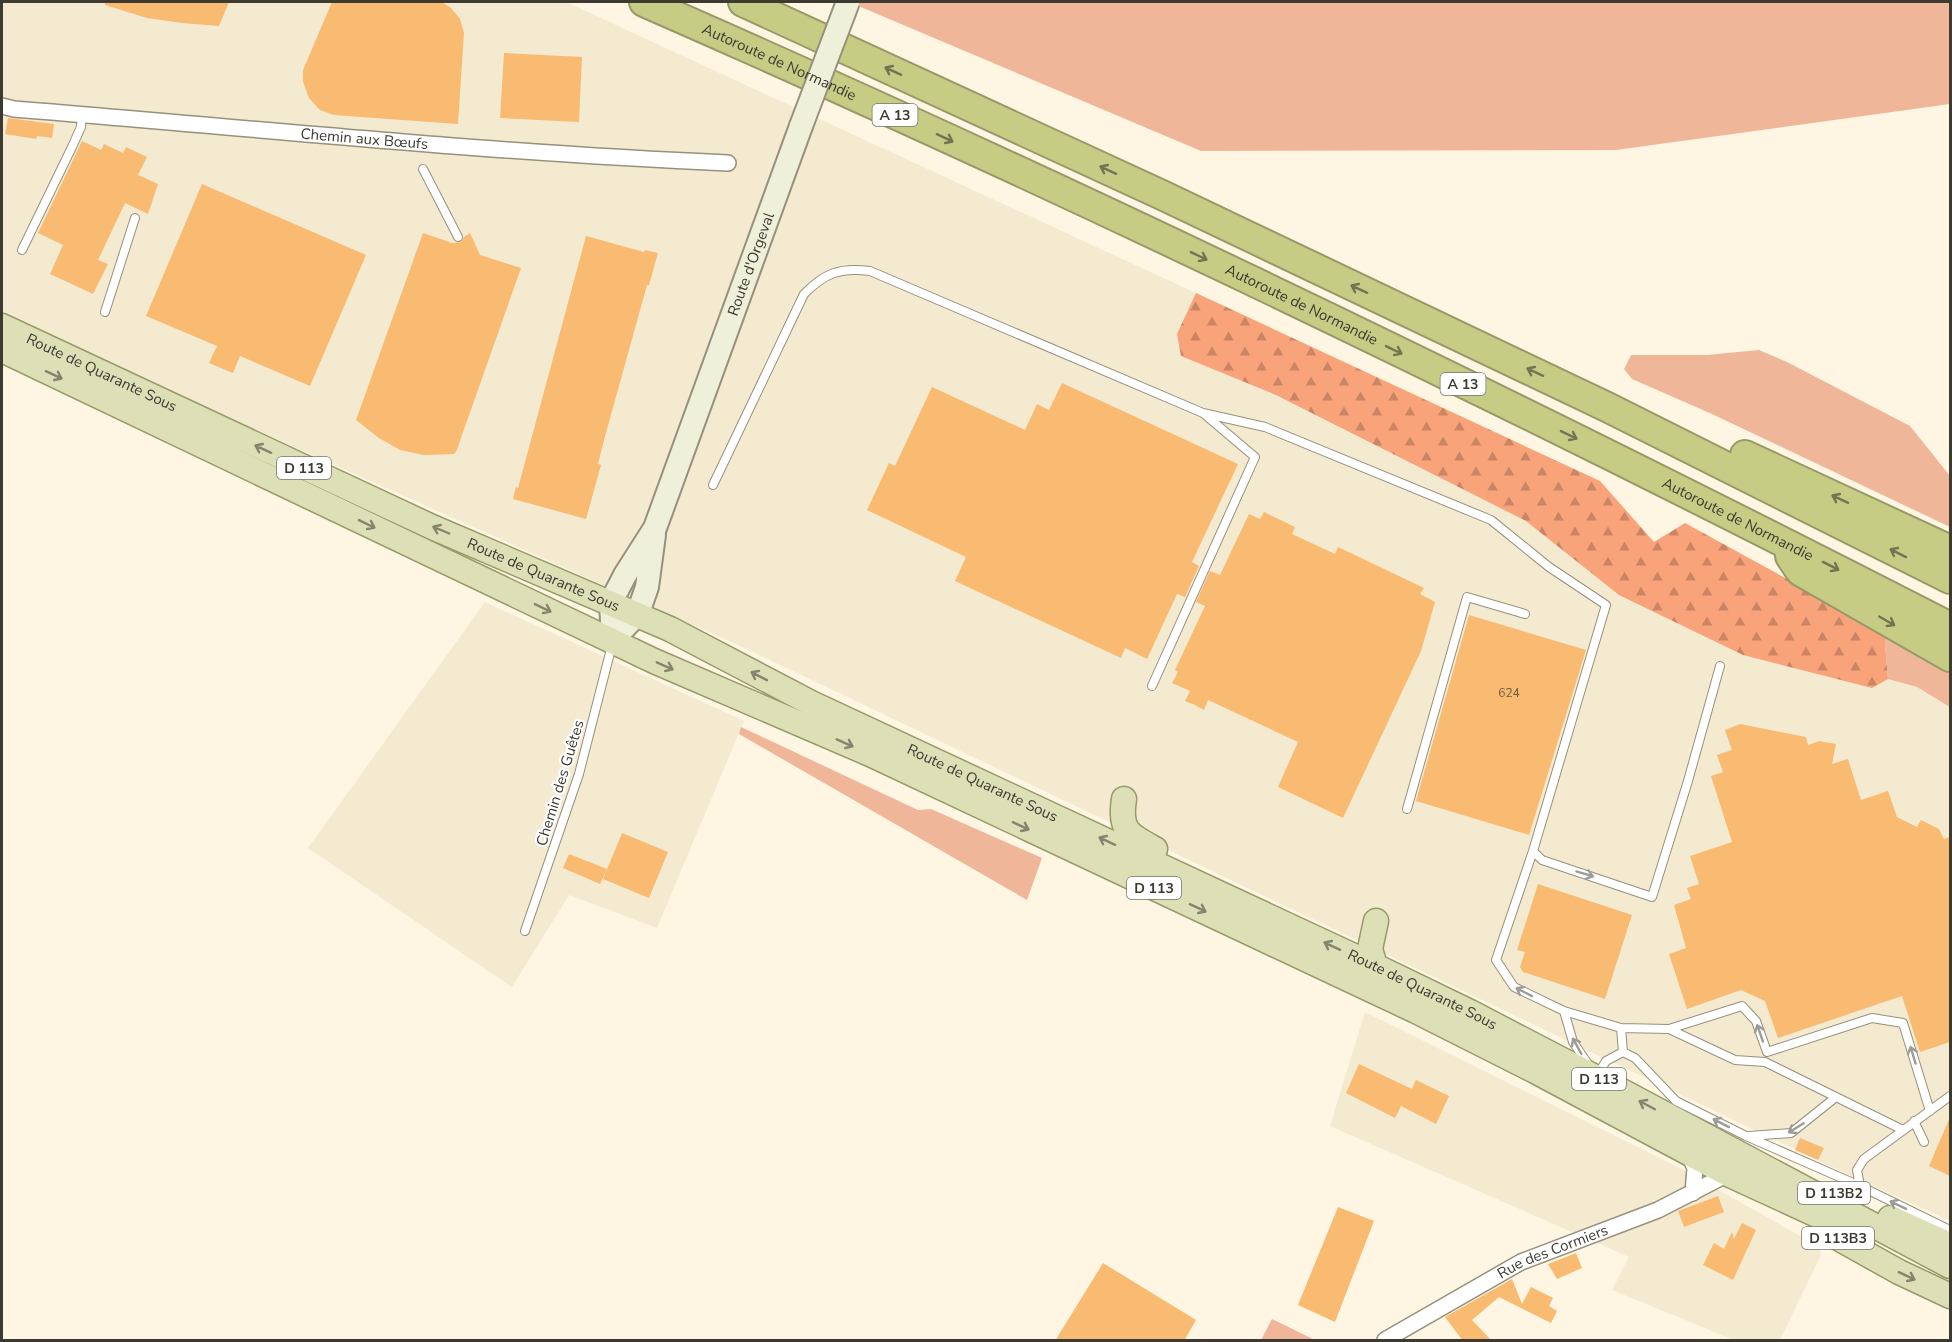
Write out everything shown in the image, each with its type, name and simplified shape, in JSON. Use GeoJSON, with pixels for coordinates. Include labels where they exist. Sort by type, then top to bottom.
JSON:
{"type":"FeatureCollection","features":[{"type":"Feature","properties":{"kind":"highway","name":"Autoroute de Normandie"},"geometry":{"type":"LineString","coordinates":[[644,2],[1147,231],[1654,477],[1950,627]]}},
{"type":"Feature","properties":{"kind":"highway","name":"A 13"},"geometry":{"type":"LineString","coordinates":[[743,2],[1161,195],[1607,407],[1950,579]]}},
{"type":"Feature","properties":{"kind":"highway"},"geometry":{"type":"LineString","coordinates":[[1607,407],[1657,412],[1950,550]]}},
{"type":"Feature","properties":{"kind":"highway"},"geometry":{"type":"LineString","coordinates":[[1779,539],[1800,571],[1950,657]]}},
{"type":"Feature","properties":{"kind":"main road","name":"Route de Quarante Sous"},"geometry":{"type":"LineString","coordinates":[[2,326],[422,522],[638,613],[821,708],[1470,1012],[1591,1088],[1688,1153],[1728,1174],[1950,1277]]}},
{"type":"Feature","properties":{"kind":"main road","name":"Route de Quarante Sous"},"geometry":{"type":"LineString","coordinates":[[2,350],[672,669],[870,754],[1426,1016],[1717,1143],[1950,1266]]}},
{"type":"Feature","properties":{"kind":"main road"},"geometry":{"type":"LineString","coordinates":[[1124,799],[1123,823],[1131,837],[1162,853],[1161,866]]}},
{"type":"Feature","properties":{"kind":"main road"},"geometry":{"type":"LineString","coordinates":[[1375,966],[1370,949],[1376,921]]}},
{"type":"Feature","properties":{"kind":"main road","name":"D 113B2"},"geometry":{"type":"LineString","coordinates":[[1717,1143],[1950,1245]]}},
{"type":"Feature","properties":{"kind":"main road","name":"D 113B3"},"geometry":{"type":"LineString","coordinates":[[1728,1174],[1899,1272],[1950,1296]]}},
{"type":"Feature","properties":{"kind":"street","name":"Route d'Orgeval"},"geometry":{"type":"LineString","coordinates":[[638,613],[646,587],[655,528],[848,2]]}},
{"type":"Feature","properties":{"kind":"street","name":"Chemin aux Bœufs"},"geometry":{"type":"LineString","coordinates":[[2,106],[14,109],[467,147],[631,159],[728,163]]}},
{"type":"Feature","properties":{"kind":"street","name":"Route d'Orgeval"},"geometry":{"type":"LineString","coordinates":[[611,602],[655,528]]}},
{"type":"Feature","properties":{"kind":"street"},"geometry":{"type":"LineString","coordinates":[[611,602],[612,641]]}},
{"type":"Feature","properties":{"kind":"street"},"geometry":{"type":"LineString","coordinates":[[612,641],[638,613]]}},
{"type":"Feature","properties":{"kind":"street"},"geometry":{"type":"LineString","coordinates":[[1688,1153],[1695,1168],[1693,1193]]}},
{"type":"Feature","properties":{"kind":"street","name":"Rue des Cormiers"},"geometry":{"type":"LineString","coordinates":[[1385,1341],[1521,1262],[1658,1210],[1728,1174]]}},
{"type":"Feature","properties":{"kind":"lane"},"geometry":{"type":"LineString","coordinates":[[22,250],[81,127],[82,114]]}},
{"type":"Feature","properties":{"kind":"lane"},"geometry":{"type":"LineString","coordinates":[[423,169],[458,237]]}},
{"type":"Feature","properties":{"kind":"lane"},"geometry":{"type":"LineString","coordinates":[[105,312],[135,218]]}},
{"type":"Feature","properties":{"kind":"lane"},"geometry":{"type":"LineString","coordinates":[[713,485],[804,294],[826,276],[841,270],[856,269],[870,271],[1203,412],[1265,427],[1491,520],[1549,567],[1606,605],[1533,851],[1496,960],[1514,987],[1563,1011],[1621,1028],[1669,1029],[1742,1006],[1756,1021],[1767,1052],[1765,1062]]}},
{"type":"Feature","properties":{"kind":"lane"},"geometry":{"type":"LineString","coordinates":[[1152,686],[1255,457],[1203,412]]}},
{"type":"Feature","properties":{"kind":"lane"},"geometry":{"type":"LineString","coordinates":[[1407,808],[1467,597],[1525,614]]}},
{"type":"Feature","properties":{"kind":"lane","name":"Chemin des Guêtes"},"geometry":{"type":"LineString","coordinates":[[525,931],[579,774],[612,641]]}},
{"type":"Feature","properties":{"kind":"lane"},"geometry":{"type":"LineString","coordinates":[[1533,851],[1542,860],[1652,897],[1720,666]]}},
{"type":"Feature","properties":{"kind":"lane"},"geometry":{"type":"LineString","coordinates":[[1563,1011],[1591,1088]]}},
{"type":"Feature","properties":{"kind":"lane"},"geometry":{"type":"LineString","coordinates":[[1767,1052],[1872,1018],[1903,1023],[1930,1111]]}},
{"type":"Feature","properties":{"kind":"lane"},"geometry":{"type":"LineString","coordinates":[[1621,1028],[1623,1052]]}},
{"type":"Feature","properties":{"kind":"lane"},"geometry":{"type":"LineString","coordinates":[[1669,1029],[1736,1060],[1765,1062],[1903,1130]]}},
{"type":"Feature","properties":{"kind":"lane"},"geometry":{"type":"LineString","coordinates":[[1591,1088],[1606,1061],[1623,1052]]}},
{"type":"Feature","properties":{"kind":"lane"},"geometry":{"type":"LineString","coordinates":[[1623,1052],[1635,1058],[1676,1101],[1746,1136],[1860,1186],[1950,1230]]}},
{"type":"Feature","properties":{"kind":"lane"},"geometry":{"type":"LineString","coordinates":[[1746,1136],[1791,1133],[1836,1096]]}},
{"type":"Feature","properties":{"kind":"lane"},"geometry":{"type":"LineString","coordinates":[[1860,1186],[1857,1170],[1864,1159],[1950,1096]]}},
{"type":"Feature","properties":{"kind":"lane"},"geometry":{"type":"LineString","coordinates":[[1914,1121],[1924,1142]]}},
{"type":"Feature","properties":{"kind":"shaded area"},"geometry":{"type":"Polygon","coordinates":[[[2,2],[566,2],[1196,293],[1558,464],[1751,640],[1917,687],[1950,706],[1950,1221],[1832,1167],[751,651],[115,367],[8,313],[2,324],[2,2]]]}},
{"type":"Feature","properties":{"kind":"shaded area"},"geometry":{"type":"Polygon","coordinates":[[[849,2],[1950,2],[1950,104],[1616,150],[1201,151],[849,2]]]}},
{"type":"Feature","properties":{"kind":"shaded area"},"geometry":{"type":"Polygon","coordinates":[[[1759,350],[1787,362],[1910,426],[1950,476],[1950,527],[1712,414],[1632,379],[1624,369],[1631,355],[1707,355],[1759,350]]]}},
{"type":"Feature","properties":{"kind":"shaded area"},"geometry":{"type":"Polygon","coordinates":[[[485,602],[744,721],[657,928],[569,895],[512,987],[308,848],[485,602]]]}},
{"type":"Feature","properties":{"kind":"shaded area"},"geometry":{"type":"Polygon","coordinates":[[[1884,632],[1950,670],[1950,707],[1917,687],[1888,679],[1884,632]]]}},
{"type":"Feature","properties":{"kind":"shaded area"},"geometry":{"type":"Polygon","coordinates":[[[741,727],[918,810],[931,809],[1042,858],[1027,900],[739,734],[741,727]]]}},
{"type":"Feature","properties":{"kind":"shaded area"},"geometry":{"type":"Polygon","coordinates":[[[1365,1012],[1676,1166],[1818,1246],[1821,1255],[1780,1340],[1734,1340],[1612,1290],[1629,1257],[1330,1126],[1365,1012]]]}},
{"type":"Feature","properties":{"kind":"shaded area"},"geometry":{"type":"Polygon","coordinates":[[[1272,1319],[1315,1340],[1261,1340],[1272,1319]]]}},
{"type":"Feature","properties":{"kind":"green space"},"geometry":{"type":"Polygon","coordinates":[[[1196,293],[1600,481],[1654,542],[1685,523],[1884,632],[1888,679],[1872,688],[1743,655],[1619,595],[1526,521],[1276,395],[1181,356],[1177,334],[1196,293]]]}},
{"type":"Feature","properties":{"kind":"building"},"geometry":{"type":"Polygon","coordinates":[[[105,2],[229,2],[219,26],[147,18],[105,5],[105,2]]]}},
{"type":"Feature","properties":{"kind":"building"},"geometry":{"type":"Polygon","coordinates":[[[332,2],[442,2],[451,8],[460,19],[464,33],[458,124],[334,115],[320,110],[309,98],[303,82],[303,70],[332,2]]]}},
{"type":"Feature","properties":{"kind":"building"},"geometry":{"type":"Polygon","coordinates":[[[504,53],[582,57],[579,122],[500,118],[504,53]]]}},
{"type":"Feature","properties":{"kind":"building"},"geometry":{"type":"Polygon","coordinates":[[[8,118],[54,124],[52,138],[37,136],[36,139],[5,134],[8,118]]]}},
{"type":"Feature","properties":{"kind":"building"},"geometry":{"type":"Polygon","coordinates":[[[82,141],[101,150],[104,144],[123,153],[126,147],[147,157],[138,175],[158,184],[148,214],[125,203],[98,260],[108,264],[93,294],[50,274],[63,245],[38,233],[82,141]]]}},
{"type":"Feature","properties":{"kind":"building"},"geometry":{"type":"Polygon","coordinates":[[[202,184],[366,255],[310,386],[240,356],[233,373],[209,363],[217,346],[146,316],[202,184]]]}},
{"type":"Feature","properties":{"kind":"building"},"geometry":{"type":"Polygon","coordinates":[[[423,233],[452,243],[461,242],[470,233],[480,255],[521,268],[454,454],[424,455],[400,450],[379,438],[356,420],[423,233]]]}},
{"type":"Feature","properties":{"kind":"building"},"geometry":{"type":"Polygon","coordinates":[[[586,236],[644,252],[645,250],[658,253],[604,440],[598,464],[601,465],[586,519],[513,499],[516,487],[518,488],[586,236]]]}},
{"type":"Feature","properties":{"kind":"building"},"geometry":{"type":"Polygon","coordinates":[[[1062,383],[1238,464],[1192,562],[1199,566],[1185,597],[1177,594],[1147,659],[1125,648],[1121,658],[955,581],[966,557],[867,510],[889,463],[895,466],[932,387],[1025,430],[1037,404],[1049,410],[1062,383]]]}},
{"type":"Feature","properties":{"kind":"building"},"geometry":{"type":"Polygon","coordinates":[[[1264,512],[1295,527],[1292,534],[1335,554],[1338,547],[1424,588],[1420,594],[1435,602],[1421,651],[1343,818],[1278,787],[1298,742],[1208,700],[1204,710],[1185,701],[1190,691],[1172,683],[1178,672],[1175,670],[1205,606],[1196,602],[1210,571],[1220,575],[1249,514],[1260,519],[1264,512]]]}},
{"type":"Feature","properties":{"kind":"building"},"geometry":{"type":"Polygon","coordinates":[[[1469,615],[1586,650],[1529,835],[1416,801],[1469,615]]]}},
{"type":"Feature","properties":{"kind":"building"},"geometry":{"type":"Polygon","coordinates":[[[1740,724],[1806,737],[1808,745],[1819,741],[1836,744],[1832,764],[1848,759],[1861,800],[1888,791],[1897,817],[1917,827],[1921,820],[1939,829],[1944,839],[1950,837],[1950,1042],[1920,1052],[1902,996],[1778,1038],[1765,1001],[1741,990],[1687,1009],[1669,954],[1686,948],[1674,905],[1691,899],[1687,888],[1699,884],[1690,856],[1732,842],[1711,776],[1723,772],[1717,755],[1732,750],[1725,730],[1740,724]]]}},
{"type":"Feature","properties":{"kind":"building"},"geometry":{"type":"Polygon","coordinates":[[[622,833],[668,852],[649,898],[603,879],[622,833]]]}},
{"type":"Feature","properties":{"kind":"building"},"geometry":{"type":"Polygon","coordinates":[[[569,854],[607,869],[600,884],[563,868],[569,854]]]}},
{"type":"Feature","properties":{"kind":"building"},"geometry":{"type":"Polygon","coordinates":[[[1538,884],[1632,915],[1605,999],[1523,972],[1520,967],[1525,952],[1517,950],[1538,884]]]}},
{"type":"Feature","properties":{"kind":"building"},"geometry":{"type":"Polygon","coordinates":[[[1359,1064],[1412,1089],[1416,1080],[1449,1096],[1436,1124],[1401,1106],[1395,1118],[1346,1093],[1359,1064]]]}},
{"type":"Feature","properties":{"kind":"building"},"geometry":{"type":"Polygon","coordinates":[[[1950,1117],[1950,1176],[1929,1166],[1950,1117]]]}},
{"type":"Feature","properties":{"kind":"building"},"geometry":{"type":"Polygon","coordinates":[[[1800,1138],[1824,1148],[1818,1160],[1795,1150],[1800,1138]]]}},
{"type":"Feature","properties":{"kind":"building"},"geometry":{"type":"Polygon","coordinates":[[[1718,1196],[1724,1212],[1684,1227],[1678,1211],[1718,1196]]]}},
{"type":"Feature","properties":{"kind":"building"},"geometry":{"type":"Polygon","coordinates":[[[1338,1207],[1374,1221],[1335,1322],[1298,1305],[1338,1207]]]}},
{"type":"Feature","properties":{"kind":"building"},"geometry":{"type":"Polygon","coordinates":[[[1742,1223],[1756,1230],[1733,1280],[1703,1265],[1714,1243],[1724,1249],[1732,1232],[1734,1239],[1742,1223]]]}},
{"type":"Feature","properties":{"kind":"building"},"geometry":{"type":"Polygon","coordinates":[[[1576,1253],[1582,1268],[1557,1279],[1548,1264],[1576,1253]]]}},
{"type":"Feature","properties":{"kind":"building"},"geometry":{"type":"Polygon","coordinates":[[[1103,1263],[1196,1320],[1184,1341],[1055,1341],[1103,1263]]]}},
{"type":"Feature","properties":{"kind":"building"},"geometry":{"type":"Polygon","coordinates":[[[1512,1279],[1522,1304],[1531,1287],[1553,1298],[1549,1306],[1557,1311],[1551,1323],[1499,1297],[1472,1320],[1492,1341],[1463,1341],[1445,1317],[1512,1279]]]}}]}
